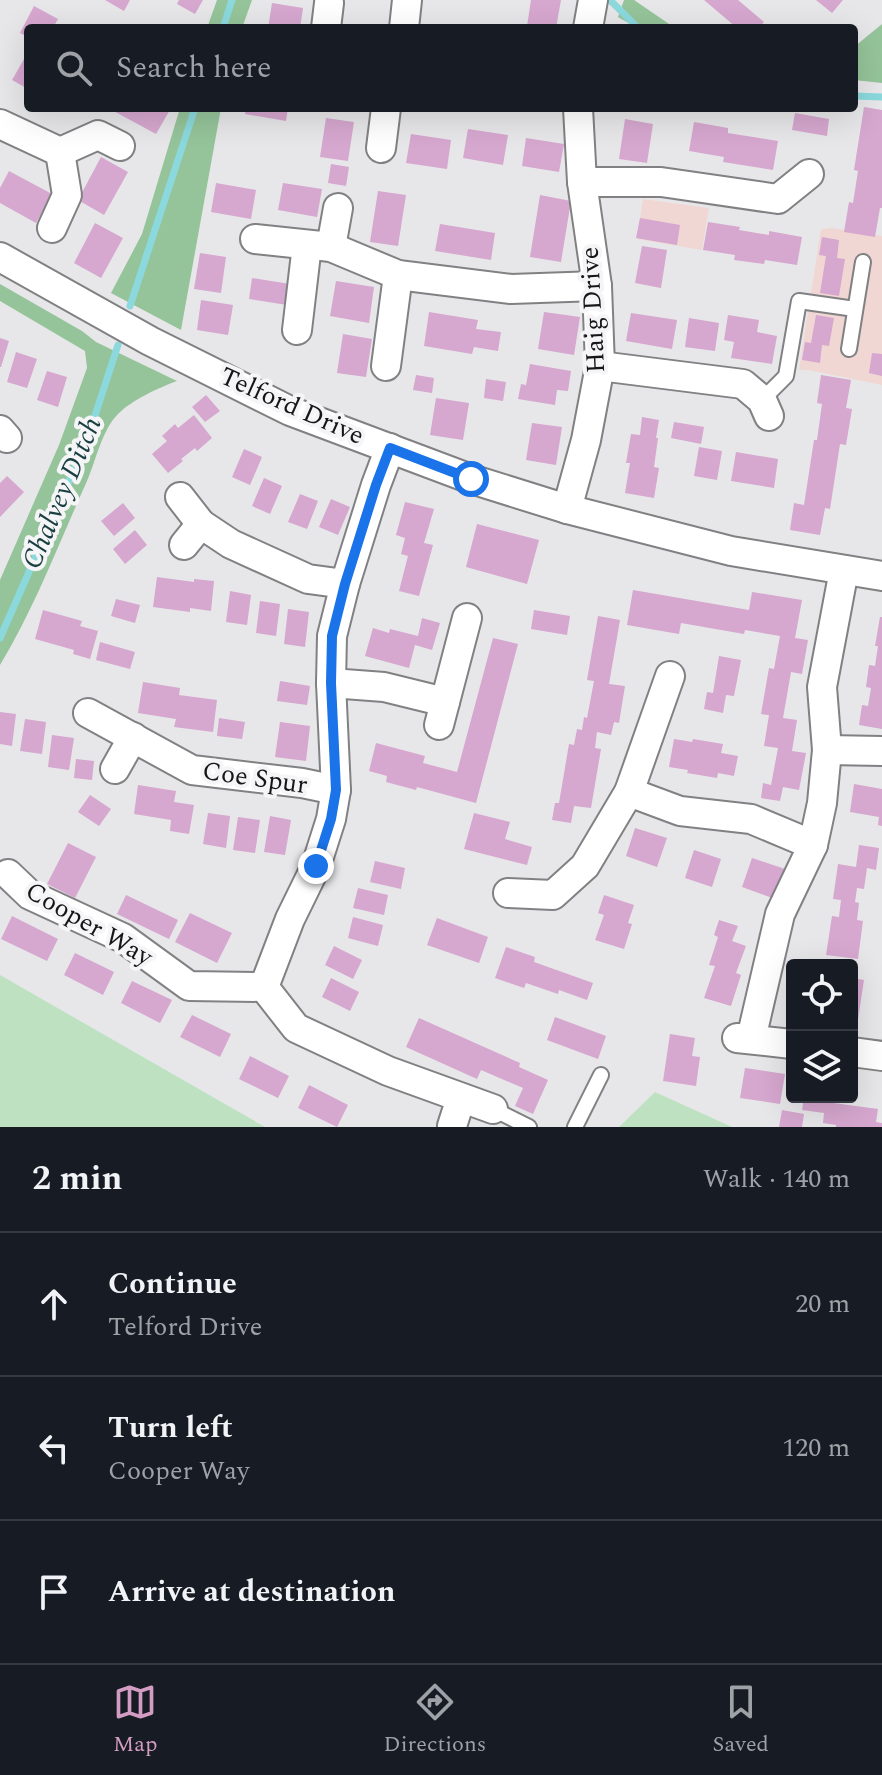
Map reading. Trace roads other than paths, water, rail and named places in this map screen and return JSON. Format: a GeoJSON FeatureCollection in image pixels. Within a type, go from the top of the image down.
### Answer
{"type":"FeatureCollection","features":[{"type":"Feature","properties":{"kind":"street"},"geometry":{"type":"LineString","coordinates":[[404,24],[407,0]]}},
{"type":"Feature","properties":{"kind":"street"},"geometry":{"type":"LineString","coordinates":[[381,148],[386,112]]}},
{"type":"Feature","properties":{"kind":"street","name":"Haig Drive"},"geometry":{"type":"LineString","coordinates":[[567,509],[586,440],[600,366],[597,286],[582,182],[578,112]]}},
{"type":"Feature","properties":{"kind":"street"},"geometry":{"type":"LineString","coordinates":[[0,124],[60,152],[98,135],[120,146]]}},
{"type":"Feature","properties":{"kind":"street"},"geometry":{"type":"LineString","coordinates":[[52,228],[67,195],[60,152]]}},
{"type":"Feature","properties":{"kind":"street"},"geometry":{"type":"LineString","coordinates":[[582,182],[661,182],[778,199],[809,174]]}},
{"type":"Feature","properties":{"kind":"street"},"geometry":{"type":"LineString","coordinates":[[297,330],[319,246],[338,208]]}},
{"type":"Feature","properties":{"kind":"street"},"geometry":{"type":"LineString","coordinates":[[255,239],[319,246],[398,275],[511,289],[597,286]]}},
{"type":"Feature","properties":{"kind":"street","name":"Telford Drive"},"geometry":{"type":"LineString","coordinates":[[0,257],[150,341],[290,411],[471,479],[567,509],[731,551],[882,576]]}},
{"type":"Feature","properties":{"kind":"street"},"geometry":{"type":"LineString","coordinates":[[386,366],[398,275]]}},
{"type":"Feature","properties":{"kind":"street"},"geometry":{"type":"LineString","coordinates":[[600,366],[743,384],[766,408]]}},
{"type":"Feature","properties":{"kind":"street"},"geometry":{"type":"LineString","coordinates":[[390,448],[345,584],[332,636],[336,790],[331,819],[316,866],[290,919],[264,987],[296,1028],[388,1071],[493,1109]]}},
{"type":"Feature","properties":{"kind":"street"},"geometry":{"type":"LineString","coordinates":[[180,497],[193,534],[231,544],[308,579],[345,584]]}},
{"type":"Feature","properties":{"kind":"street"},"geometry":{"type":"LineString","coordinates":[[786,1043],[744,1038],[780,914],[813,845],[822,803],[827,750],[822,687],[844,570]]}},
{"type":"Feature","properties":{"kind":"street"},"geometry":{"type":"LineString","coordinates":[[331,683],[384,687],[442,714],[467,618]]}},
{"type":"Feature","properties":{"kind":"street"},"geometry":{"type":"LineString","coordinates":[[508,893],[553,895],[585,866],[629,792],[670,676]]}},
{"type":"Feature","properties":{"kind":"street","name":"Coe Spur"},"geometry":{"type":"LineString","coordinates":[[88,713],[192,770],[336,790]]}},
{"type":"Feature","properties":{"kind":"street"},"geometry":{"type":"LineString","coordinates":[[115,769],[133,737]]}},
{"type":"Feature","properties":{"kind":"street"},"geometry":{"type":"LineString","coordinates":[[827,750],[882,751]]}},
{"type":"Feature","properties":{"kind":"street"},"geometry":{"type":"LineString","coordinates":[[629,792],[680,811],[751,819],[813,845]]}},
{"type":"Feature","properties":{"kind":"street","name":"Cooper Way"},"geometry":{"type":"LineString","coordinates":[[8,874],[30,895],[123,938],[189,986],[264,987]]}},
{"type":"Feature","properties":{"kind":"street"},"geometry":{"type":"LineString","coordinates":[[858,1053],[882,1056]]}},
{"type":"Feature","properties":{"kind":"street"},"geometry":{"type":"LineString","coordinates":[[452,1126],[461,1098]]}},
{"type":"Feature","properties":{"kind":"lane"},"geometry":{"type":"LineString","coordinates":[[849,349],[863,262]]}},
{"type":"Feature","properties":{"kind":"lane"},"geometry":{"type":"LineString","coordinates":[[766,408],[786,376],[799,301],[855,309]]}},
{"type":"Feature","properties":{"kind":"lane"},"geometry":{"type":"LineString","coordinates":[[575,1127],[601,1075]]}},
{"type":"Feature","properties":{"kind":"lane"},"geometry":{"type":"LineString","coordinates":[[493,1109],[529,1127]]}},
{"type":"Feature","properties":{"kind":"waterway","name":"Chalvey Ditch"},"geometry":{"type":"LineString","coordinates":[[224,24],[232,0]]}},
{"type":"Feature","properties":{"kind":"waterway"},"geometry":{"type":"LineString","coordinates":[[610,0],[634,24]]}},
{"type":"Feature","properties":{"kind":"waterway"},"geometry":{"type":"LineString","coordinates":[[858,96],[882,97]]}},
{"type":"Feature","properties":{"kind":"waterway","name":"Chalvey Ditch"},"geometry":{"type":"LineString","coordinates":[[130,306],[194,112]]}},
{"type":"Feature","properties":{"kind":"waterway","name":"Chalvey Ditch"},"geometry":{"type":"LineString","coordinates":[[0,638],[87,440],[118,345]]}}]}
